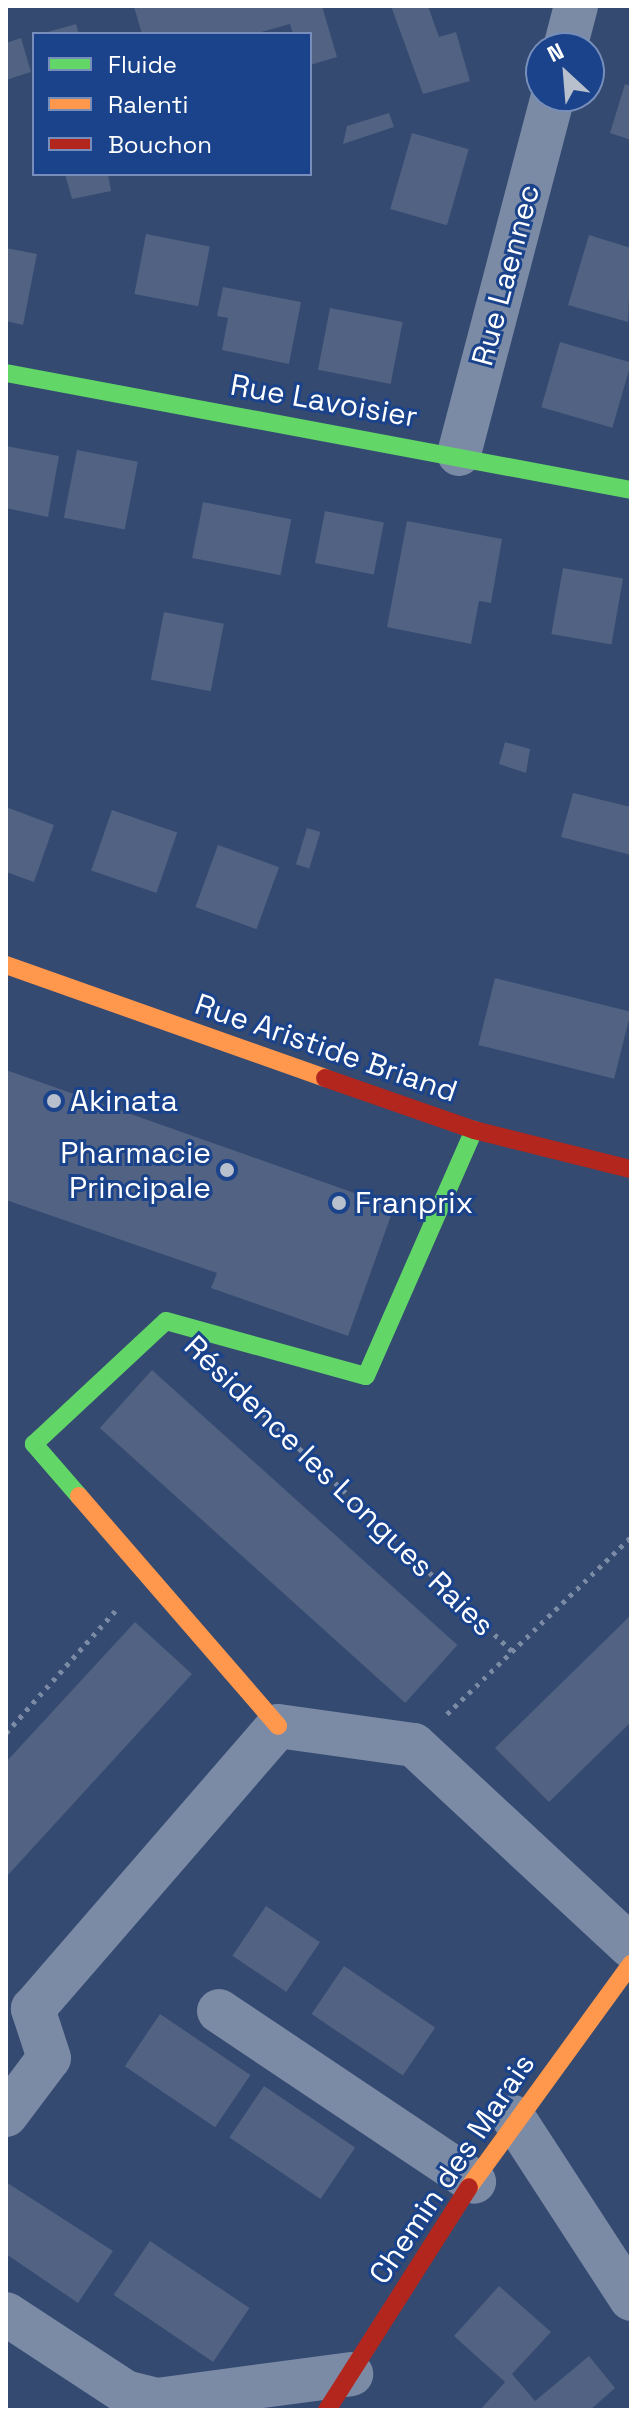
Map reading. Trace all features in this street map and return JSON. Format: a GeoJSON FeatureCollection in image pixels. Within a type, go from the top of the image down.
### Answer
{"type":"FeatureCollection","features":[{"type":"Feature","properties":{"kind":"street"},"geometry":{"type":"LineString","coordinates":[[569,32],[576,6]]}},
{"type":"Feature","properties":{"kind":"street","name":"Rue Laennec"},"geometry":{"type":"LineString","coordinates":[[459,454],[549,112]]}},
{"type":"Feature","properties":{"kind":"street","name":"Rue Lavoisier"},"geometry":{"type":"LineString","coordinates":[[6,373],[459,454],[631,490]]}},
{"type":"Feature","properties":{"kind":"street","name":"Rue Aristide Briand"},"geometry":{"type":"LineString","coordinates":[[6,965],[474,1130],[631,1169]]}},
{"type":"Feature","properties":{"kind":"street","name":"Résidence les Longues Raies"},"geometry":{"type":"LineString","coordinates":[[278,1726],[34,1444],[166,1321],[366,1376],[474,1130]]}},
{"type":"Feature","properties":{"kind":"street"},"geometry":{"type":"LineString","coordinates":[[6,2115],[49,2058],[33,2009],[278,1726],[414,1745],[631,1947]]}},
{"type":"Feature","properties":{"kind":"street","name":"Chemin des Marais"},"geometry":{"type":"LineString","coordinates":[[327,2410],[513,2117],[631,1964]]}},
{"type":"Feature","properties":{"kind":"street"},"geometry":{"type":"LineString","coordinates":[[219,2011],[474,2182]]}},
{"type":"Feature","properties":{"kind":"street"},"geometry":{"type":"LineString","coordinates":[[513,2117],[631,2299]]}},
{"type":"Feature","properties":{"kind":"street"},"geometry":{"type":"LineString","coordinates":[[6,2314],[125,2392],[157,2400],[351,2374]]}},
{"type":"Feature","properties":{"kind":"path","name":"Résidence les Longues Raies"},"geometry":{"type":"LineString","coordinates":[[235,1387],[512,1651]]}},
{"type":"Feature","properties":{"kind":"path","name":"Résidence les Longues Raies"},"geometry":{"type":"LineString","coordinates":[[414,1745],[631,1537]]}},
{"type":"Feature","properties":{"kind":"path"},"geometry":{"type":"LineString","coordinates":[[6,1733],[147,1575]]}},
{"type":"Feature","properties":{"kind":"building"},"geometry":{"type":"Polygon","coordinates":[[[322,6],[337,57],[312,64],[312,32],[292,32],[290,24],[261,32],[141,32],[134,7],[322,6]]]}},
{"type":"Feature","properties":{"kind":"building"},"geometry":{"type":"Polygon","coordinates":[[[391,6],[428,6],[439,37],[456,32],[470,81],[423,94],[391,6]]]}},
{"type":"Feature","properties":{"kind":"building"},"geometry":{"type":"Polygon","coordinates":[[[76,24],[78,32],[48,32],[76,24]]]}},
{"type":"Feature","properties":{"kind":"building"},"geometry":{"type":"Polygon","coordinates":[[[21,38],[31,72],[6,80],[6,43],[21,38]]]}},
{"type":"Feature","properties":{"kind":"building"},"geometry":{"type":"Polygon","coordinates":[[[625,84],[631,86],[631,140],[610,133],[625,84]]]}},
{"type":"Feature","properties":{"kind":"building"},"geometry":{"type":"Polygon","coordinates":[[[389,113],[394,127],[343,144],[347,126],[389,113]]]}},
{"type":"Feature","properties":{"kind":"building"},"geometry":{"type":"Polygon","coordinates":[[[412,133],[469,149],[447,225],[390,209],[412,133]]]}},
{"type":"Feature","properties":{"kind":"building"},"geometry":{"type":"Polygon","coordinates":[[[66,176],[108,176],[111,191],[72,199],[66,176]]]}},
{"type":"Feature","properties":{"kind":"building"},"geometry":{"type":"Polygon","coordinates":[[[146,234],[210,246],[198,306],[134,294],[146,234]]]}},
{"type":"Feature","properties":{"kind":"building"},"geometry":{"type":"Polygon","coordinates":[[[589,235],[631,248],[628,322],[568,305],[589,235]]]}},
{"type":"Feature","properties":{"kind":"building"},"geometry":{"type":"Polygon","coordinates":[[[6,248],[37,254],[23,325],[6,321],[6,248]]]}},
{"type":"Feature","properties":{"kind":"building"},"geometry":{"type":"Polygon","coordinates":[[[223,287],[301,302],[289,364],[222,350],[228,318],[217,316],[223,287]]]}},
{"type":"Feature","properties":{"kind":"building"},"geometry":{"type":"Polygon","coordinates":[[[330,308],[403,322],[391,384],[318,370],[330,308]]]}},
{"type":"Feature","properties":{"kind":"building"},"geometry":{"type":"Polygon","coordinates":[[[560,342],[631,362],[612,428],[541,407],[560,342]]]}},
{"type":"Feature","properties":{"kind":"building"},"geometry":{"type":"Polygon","coordinates":[[[6,446],[59,456],[48,517],[6,508],[6,446]]]}},
{"type":"Feature","properties":{"kind":"building"},"geometry":{"type":"Polygon","coordinates":[[[77,450],[138,462],[125,530],[64,518],[77,450]]]}},
{"type":"Feature","properties":{"kind":"building"},"geometry":{"type":"Polygon","coordinates":[[[203,502],[291,519],[280,575],[192,558],[203,502]]]}},
{"type":"Feature","properties":{"kind":"building"},"geometry":{"type":"Polygon","coordinates":[[[325,511],[384,522],[374,574],[315,563],[325,511]]]}},
{"type":"Feature","properties":{"kind":"building"},"geometry":{"type":"Polygon","coordinates":[[[407,521],[502,539],[491,603],[479,601],[471,644],[387,627],[407,521]]]}},
{"type":"Feature","properties":{"kind":"building"},"geometry":{"type":"Polygon","coordinates":[[[563,568],[623,579],[611,645],[551,634],[563,568]]]}},
{"type":"Feature","properties":{"kind":"building"},"geometry":{"type":"Polygon","coordinates":[[[164,612],[224,624],[211,691],[151,680],[164,612]]]}},
{"type":"Feature","properties":{"kind":"building"},"geometry":{"type":"Polygon","coordinates":[[[505,742],[530,749],[526,773],[499,764],[505,742]]]}},
{"type":"Feature","properties":{"kind":"building"},"geometry":{"type":"Polygon","coordinates":[[[573,793],[631,807],[631,855],[561,837],[573,793]]]}},
{"type":"Feature","properties":{"kind":"building"},"geometry":{"type":"Polygon","coordinates":[[[6,807],[54,825],[34,882],[6,872],[6,807]]]}},
{"type":"Feature","properties":{"kind":"building"},"geometry":{"type":"Polygon","coordinates":[[[112,810],[177,832],[156,893],[91,871],[112,810]]]}},
{"type":"Feature","properties":{"kind":"building"},"geometry":{"type":"Polygon","coordinates":[[[307,828],[320,832],[309,868],[296,864],[307,828]]]}},
{"type":"Feature","properties":{"kind":"building"},"geometry":{"type":"Polygon","coordinates":[[[218,845],[279,867],[257,929],[195,907],[218,845]]]}},
{"type":"Feature","properties":{"kind":"building"},"geometry":{"type":"Polygon","coordinates":[[[495,978],[631,1012],[614,1079],[478,1045],[495,978]]]}},
{"type":"Feature","properties":{"kind":"building"},"geometry":{"type":"Polygon","coordinates":[[[6,1070],[394,1207],[348,1336],[211,1288],[217,1273],[6,1200],[6,1070]]]}},
{"type":"Feature","properties":{"kind":"building"},"geometry":{"type":"Polygon","coordinates":[[[152,1370],[457,1645],[405,1703],[100,1428],[152,1370]]]}},
{"type":"Feature","properties":{"kind":"building"},"geometry":{"type":"Polygon","coordinates":[[[631,1615],[631,1722],[549,1802],[495,1748],[631,1615]]]}},
{"type":"Feature","properties":{"kind":"building"},"geometry":{"type":"Polygon","coordinates":[[[135,1622],[192,1674],[8,1875],[6,1762],[135,1622]]]}},
{"type":"Feature","properties":{"kind":"building"},"geometry":{"type":"Polygon","coordinates":[[[266,1906],[320,1942],[286,1992],[232,1956],[266,1906]]]}},
{"type":"Feature","properties":{"kind":"building"},"geometry":{"type":"Polygon","coordinates":[[[344,1966],[435,2028],[403,2076],[312,2014],[344,1966]]]}},
{"type":"Feature","properties":{"kind":"building"},"geometry":{"type":"Polygon","coordinates":[[[160,2014],[250,2075],[215,2127],[125,2066],[160,2014]]]}},
{"type":"Feature","properties":{"kind":"building"},"geometry":{"type":"Polygon","coordinates":[[[264,2086],[355,2148],[321,2199],[229,2137],[264,2086]]]}},
{"type":"Feature","properties":{"kind":"building"},"geometry":{"type":"Polygon","coordinates":[[[6,2182],[113,2251],[78,2303],[6,2254],[6,2182]]]}},
{"type":"Feature","properties":{"kind":"building"},"geometry":{"type":"Polygon","coordinates":[[[150,2241],[249,2308],[213,2362],[114,2295],[150,2241]]]}},
{"type":"Feature","properties":{"kind":"building"},"geometry":{"type":"Polygon","coordinates":[[[499,2286],[551,2332],[512,2374],[535,2401],[589,2356],[615,2388],[590,2410],[480,2410],[505,2382],[454,2336],[499,2286]]]}},
{"type":"Feature","properties":{"kind":"traffic: fast"},"geometry":{"type":"LineString","coordinates":[[6,373],[631,490]]}},
{"type":"Feature","properties":{"kind":"traffic: fast"},"geometry":{"type":"LineString","coordinates":[[79,1496],[34,1444],[166,1321],[366,1376],[474,1130]]}},
{"type":"Feature","properties":{"kind":"traffic: slow"},"geometry":{"type":"LineString","coordinates":[[6,965],[325,1078]]}},
{"type":"Feature","properties":{"kind":"traffic: slow"},"geometry":{"type":"LineString","coordinates":[[79,1496],[278,1726]]}},
{"type":"Feature","properties":{"kind":"traffic: slow"},"geometry":{"type":"LineString","coordinates":[[469,2187],[631,1964]]}},
{"type":"Feature","properties":{"kind":"traffic: jam"},"geometry":{"type":"LineString","coordinates":[[325,1078],[474,1130],[631,1169]]}},
{"type":"Feature","properties":{"kind":"traffic: jam"},"geometry":{"type":"LineString","coordinates":[[327,2410],[469,2187]]}},
{"type":"Feature","properties":{"kind":"place","name":"Akinata"},"geometry":{"type":"Point","coordinates":[54,1101]}},
{"type":"Feature","properties":{"kind":"place","name":"Pharmacie Principale"},"geometry":{"type":"Point","coordinates":[227,1170]}},
{"type":"Feature","properties":{"kind":"place","name":"Franprix"},"geometry":{"type":"Point","coordinates":[339,1203]}}]}
